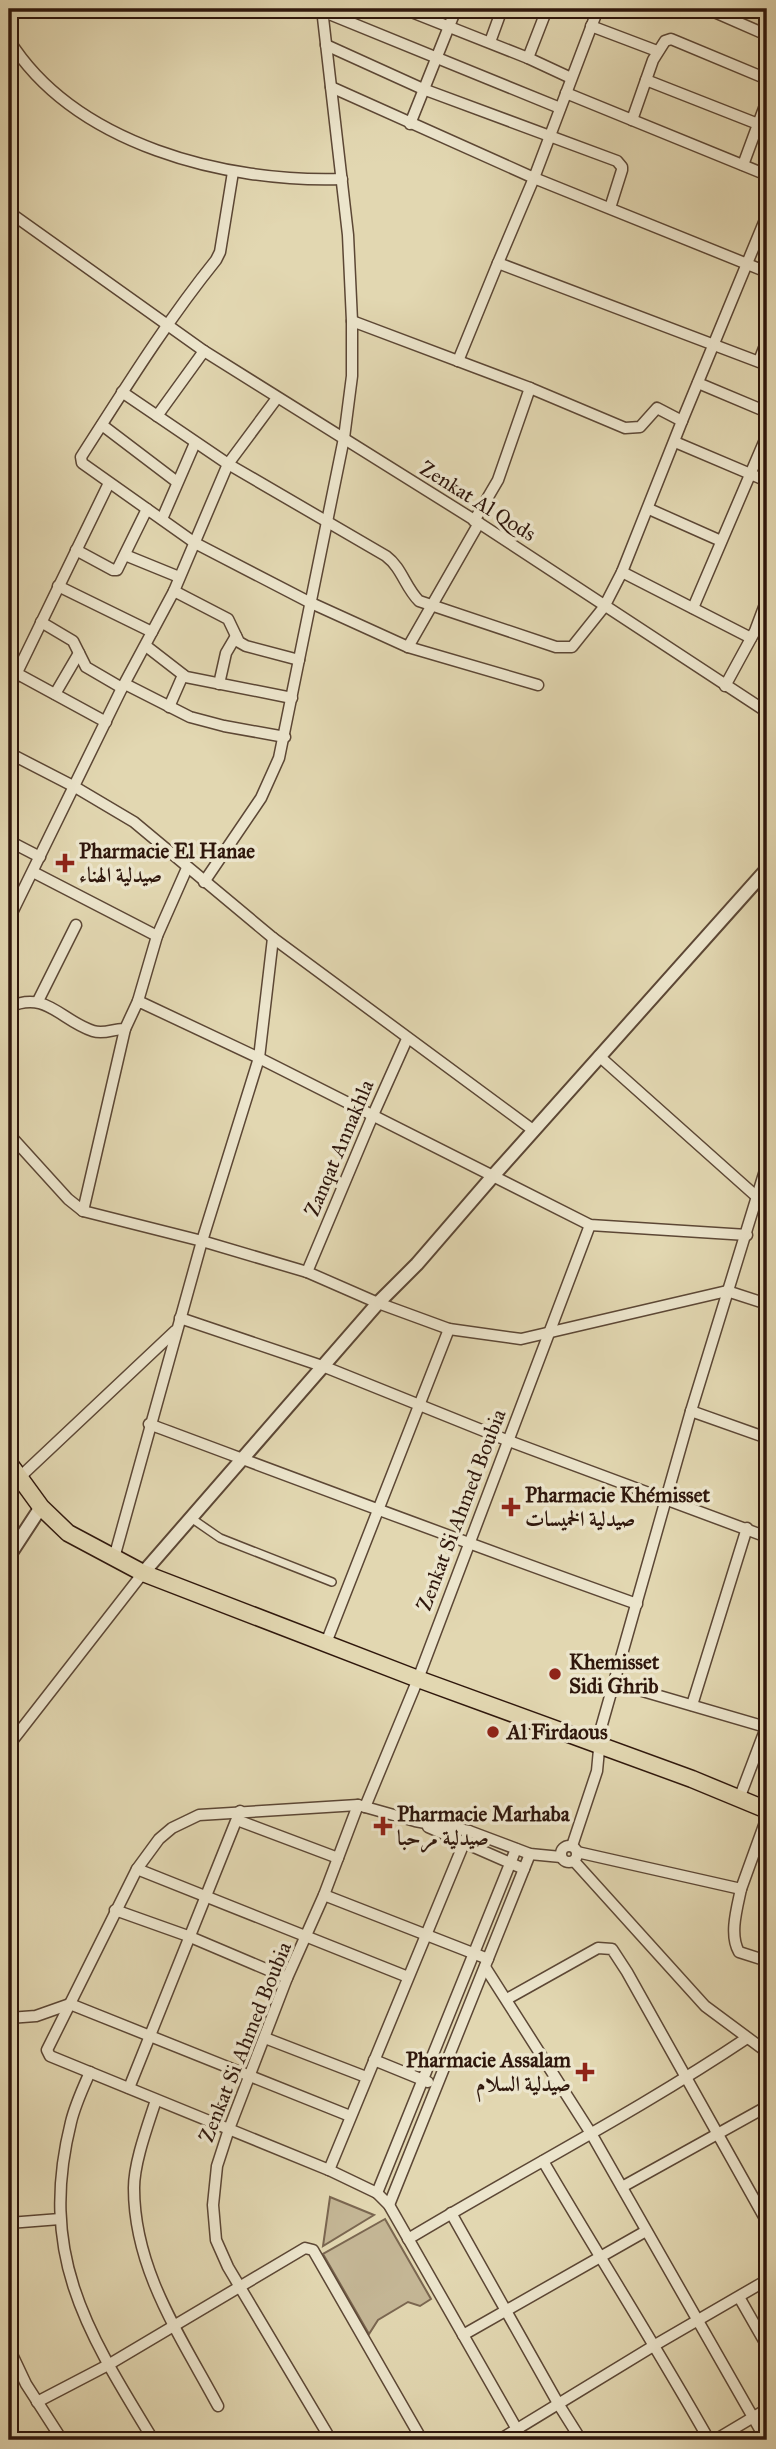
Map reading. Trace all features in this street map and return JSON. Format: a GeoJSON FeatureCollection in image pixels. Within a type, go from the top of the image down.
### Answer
{"type":"FeatureCollection","features":[{"type":"Feature","properties":{"kind":"main road"},"geometry":{"type":"LineString","coordinates":[[9,1463],[41,1507],[58,1524],[77,1539],[143,1573],[767,1810]]}},
{"type":"Feature","properties":{"kind":"street"},"geometry":{"type":"LineString","coordinates":[[410,124],[456,9]]}},
{"type":"Feature","properties":{"kind":"street"},"geometry":{"type":"LineString","coordinates":[[490,43],[502,9]]}},
{"type":"Feature","properties":{"kind":"street"},"geometry":{"type":"LineString","coordinates":[[528,58],[547,9]]}},
{"type":"Feature","properties":{"kind":"street"},"geometry":{"type":"LineString","coordinates":[[458,361],[534,178],[598,9]]}},
{"type":"Feature","properties":{"kind":"street"},"geometry":{"type":"LineString","coordinates":[[204,882],[268,785],[279,758],[344,439],[352,376],[348,235],[322,10],[560,108]]}},
{"type":"Feature","properties":{"kind":"street"},"geometry":{"type":"LineString","coordinates":[[409,10],[571,78]]}},
{"type":"Feature","properties":{"kind":"street"},"geometry":{"type":"LineString","coordinates":[[712,11],[767,35]]}},
{"type":"Feature","properties":{"kind":"street"},"geometry":{"type":"LineString","coordinates":[[592,26],[657,51]]}},
{"type":"Feature","properties":{"kind":"street"},"geometry":{"type":"LineString","coordinates":[[9,40],[49,87],[89,117],[159,150],[233,172],[287,179],[342,179]]}},
{"type":"Feature","properties":{"kind":"street"},"geometry":{"type":"LineString","coordinates":[[632,120],[657,51],[662,43],[671,40],[767,79]]}},
{"type":"Feature","properties":{"kind":"street"},"geometry":{"type":"LineString","coordinates":[[326,45],[423,89],[620,163],[622,170],[610,208]]}},
{"type":"Feature","properties":{"kind":"street"},"geometry":{"type":"LineString","coordinates":[[646,80],[758,124]]}},
{"type":"Feature","properties":{"kind":"street"},"geometry":{"type":"LineString","coordinates":[[331,87],[534,178],[767,272]]}},
{"type":"Feature","properties":{"kind":"street"},"geometry":{"type":"LineString","coordinates":[[566,93],[767,175]]}},
{"type":"Feature","properties":{"kind":"street"},"geometry":{"type":"LineString","coordinates":[[743,165],[767,100]]}},
{"type":"Feature","properties":{"kind":"street"},"geometry":{"type":"LineString","coordinates":[[233,172],[220,252],[121,392],[80,458],[82,463],[194,542],[309,602],[408,648],[538,685]]}},
{"type":"Feature","properties":{"kind":"street","name":"Zenkat Al Qods"},"geometry":{"type":"LineString","coordinates":[[9,212],[204,351],[565,579],[767,712]]}},
{"type":"Feature","properties":{"kind":"street"},"geometry":{"type":"LineString","coordinates":[[121,392],[228,464],[394,562],[401,570],[410,592],[419,601],[563,648],[572,647],[604,607],[622,572],[767,215]]}},
{"type":"Feature","properties":{"kind":"street"},"geometry":{"type":"LineString","coordinates":[[498,263],[763,363],[767,340]]}},
{"type":"Feature","properties":{"kind":"street"},"geometry":{"type":"LineString","coordinates":[[352,321],[530,388],[625,428],[640,427],[657,408],[682,421]]}},
{"type":"Feature","properties":{"kind":"street"},"geometry":{"type":"LineString","coordinates":[[157,416],[204,351]]}},
{"type":"Feature","properties":{"kind":"street"},"geometry":{"type":"LineString","coordinates":[[698,383],[767,412]]}},
{"type":"Feature","properties":{"kind":"street"},"geometry":{"type":"LineString","coordinates":[[408,648],[499,480],[530,388]]}},
{"type":"Feature","properties":{"kind":"street"},"geometry":{"type":"LineString","coordinates":[[9,919],[123,686],[174,591],[228,464],[277,398]]}},
{"type":"Feature","properties":{"kind":"street"},"geometry":{"type":"LineString","coordinates":[[102,425],[177,482]]}},
{"type":"Feature","properties":{"kind":"street"},"geometry":{"type":"LineString","coordinates":[[693,608],[767,435]]}},
{"type":"Feature","properties":{"kind":"street"},"geometry":{"type":"LineString","coordinates":[[675,442],[767,481]]}},
{"type":"Feature","properties":{"kind":"street"},"geometry":{"type":"LineString","coordinates":[[162,519],[195,443]]}},
{"type":"Feature","properties":{"kind":"street"},"geometry":{"type":"LineString","coordinates":[[106,722],[55,694],[11,680],[109,483]]}},
{"type":"Feature","properties":{"kind":"street"},"geometry":{"type":"LineString","coordinates":[[76,550],[115,571],[147,509]]}},
{"type":"Feature","properties":{"kind":"street"},"geometry":{"type":"LineString","coordinates":[[649,509],[721,541]]}},
{"type":"Feature","properties":{"kind":"street"},"geometry":{"type":"LineString","coordinates":[[125,555],[180,577]]}},
{"type":"Feature","properties":{"kind":"street"},"geometry":{"type":"LineString","coordinates":[[622,572],[693,608],[753,634],[767,637]]}},
{"type":"Feature","properties":{"kind":"street"},"geometry":{"type":"LineString","coordinates":[[58,586],[152,632]]}},
{"type":"Feature","properties":{"kind":"street"},"geometry":{"type":"LineString","coordinates":[[174,591],[228,618],[239,642],[246,646],[299,660]]}},
{"type":"Feature","properties":{"kind":"street"},"geometry":{"type":"LineString","coordinates":[[725,685],[753,634],[767,599]]}},
{"type":"Feature","properties":{"kind":"street"},"geometry":{"type":"LineString","coordinates":[[41,622],[73,641],[86,667],[123,686],[190,717],[285,737]]}},
{"type":"Feature","properties":{"kind":"street"},"geometry":{"type":"LineString","coordinates":[[219,684],[226,653],[236,636]]}},
{"type":"Feature","properties":{"kind":"street"},"geometry":{"type":"LineString","coordinates":[[146,646],[183,675],[292,698]]}},
{"type":"Feature","properties":{"kind":"street"},"geometry":{"type":"LineString","coordinates":[[55,694],[79,653]]}},
{"type":"Feature","properties":{"kind":"street"},"geometry":{"type":"LineString","coordinates":[[169,707],[183,675]]}},
{"type":"Feature","properties":{"kind":"street"},"geometry":{"type":"LineString","coordinates":[[9,753],[75,787],[134,822],[273,938],[533,1130]]}},
{"type":"Feature","properties":{"kind":"street"},"geometry":{"type":"LineString","coordinates":[[9,841],[40,858]]}},
{"type":"Feature","properties":{"kind":"street"},"geometry":{"type":"LineString","coordinates":[[83,1211],[125,1029],[138,1001],[157,936],[187,868]]}},
{"type":"Feature","properties":{"kind":"street"},"geometry":{"type":"LineString","coordinates":[[9,1745],[190,1517],[767,869]]}},
{"type":"Feature","properties":{"kind":"street"},"geometry":{"type":"LineString","coordinates":[[33,872],[157,936]]}},
{"type":"Feature","properties":{"kind":"street"},"geometry":{"type":"LineString","coordinates":[[38,1002],[76,925]]}},
{"type":"Feature","properties":{"kind":"street"},"geometry":{"type":"LineString","coordinates":[[114,1558],[149,1424],[202,1241],[259,1059],[273,938]]}},
{"type":"Feature","properties":{"kind":"street"},"geometry":{"type":"LineString","coordinates":[[138,1001],[373,1115],[590,1225],[747,1235]]}},
{"type":"Feature","properties":{"kind":"street"},"geometry":{"type":"LineString","coordinates":[[9,1007],[19,1003],[38,1002],[93,1031],[105,1033],[125,1029]]}},
{"type":"Feature","properties":{"kind":"street","name":"Zanqat Annakhla"},"geometry":{"type":"LineString","coordinates":[[307,1272],[407,1039]]}},
{"type":"Feature","properties":{"kind":"street"},"geometry":{"type":"LineString","coordinates":[[599,1056],[757,1197]]}},
{"type":"Feature","properties":{"kind":"street"},"geometry":{"type":"LineString","coordinates":[[9,1134],[68,1199],[83,1211],[202,1241],[307,1272],[378,1303],[449,1329],[521,1339],[727,1292],[767,1304]]}},
{"type":"Feature","properties":{"kind":"street"},"geometry":{"type":"LineString","coordinates":[[574,1853],[597,1771],[598,1744],[615,1682],[691,1411],[767,1164]]}},
{"type":"Feature","properties":{"kind":"street","name":"Zenkat Si Ahmed Boubia"},"geometry":{"type":"LineString","coordinates":[[331,2440],[228,2267],[216,2240],[213,2205],[217,2166],[287,1978],[307,1938],[338,1858],[418,1679],[590,1225]]}},
{"type":"Feature","properties":{"kind":"street"},"geometry":{"type":"LineString","coordinates":[[180,1318],[325,1367],[509,1441],[767,1534]]}},
{"type":"Feature","properties":{"kind":"street"},"geometry":{"type":"LineString","coordinates":[[326,1643],[449,1329]]}},
{"type":"Feature","properties":{"kind":"street"},"geometry":{"type":"LineString","coordinates":[[20,1477],[176,1331]]}},
{"type":"Feature","properties":{"kind":"street"},"geometry":{"type":"LineString","coordinates":[[691,1411],[767,1438]]}},
{"type":"Feature","properties":{"kind":"street"},"geometry":{"type":"LineString","coordinates":[[149,1424],[468,1544],[637,1604]]}},
{"type":"Feature","properties":{"kind":"street"},"geometry":{"type":"LineString","coordinates":[[9,1556],[41,1507]]}},
{"type":"Feature","properties":{"kind":"street"},"geometry":{"type":"LineString","coordinates":[[190,1517],[220,1538],[332,1582]]}},
{"type":"Feature","properties":{"kind":"street"},"geometry":{"type":"LineString","coordinates":[[692,1705],[747,1528]]}},
{"type":"Feature","properties":{"kind":"street"},"geometry":{"type":"LineString","coordinates":[[615,1682],[767,1726],[740,1799]]}},
{"type":"Feature","properties":{"kind":"street"},"geometry":{"type":"LineString","coordinates":[[523,2440],[389,2205],[377,2193],[329,2170],[48,2054],[47,2050],[137,1869],[159,1839],[183,1821],[199,1815],[239,1816],[362,1806],[415,1821],[469,1831],[530,1854],[561,1857],[562,1849],[741,1889]]}},
{"type":"Feature","properties":{"kind":"street"},"geometry":{"type":"LineString","coordinates":[[239,1816],[338,1858]]}},
{"type":"Feature","properties":{"kind":"street"},"geometry":{"type":"LineString","coordinates":[[129,2088],[188,1936],[239,1816]]}},
{"type":"Feature","properties":{"kind":"street"},"geometry":{"type":"LineString","coordinates":[[767,1817],[741,1889],[736,1913],[736,1947],[739,1952],[767,1961]]}},
{"type":"Feature","properties":{"kind":"street"},"geometry":{"type":"LineString","coordinates":[[415,1821],[524,1869]]}},
{"type":"Feature","properties":{"kind":"street"},"geometry":{"type":"LineString","coordinates":[[329,2170],[469,1831]]}},
{"type":"Feature","properties":{"kind":"street"},"geometry":{"type":"LineString","coordinates":[[377,2193],[516,1849]]}},
{"type":"Feature","properties":{"kind":"street"},"geometry":{"type":"LineString","coordinates":[[574,1853],[691,1992],[719,2018],[767,2052]]}},
{"type":"Feature","properties":{"kind":"street"},"geometry":{"type":"LineString","coordinates":[[389,2205],[530,1854]]}},
{"type":"Feature","properties":{"kind":"street"},"geometry":{"type":"LineString","coordinates":[[137,1869],[408,1977]]}},
{"type":"Feature","properties":{"kind":"street"},"geometry":{"type":"LineString","coordinates":[[324,1895],[474,1953],[486,1963],[592,2135],[766,2440]]}},
{"type":"Feature","properties":{"kind":"street"},"geometry":{"type":"LineString","coordinates":[[115,1910],[188,1936],[287,1978]]}},
{"type":"Feature","properties":{"kind":"street"},"geometry":{"type":"LineString","coordinates":[[507,1999],[598,1948],[607,1947],[615,1952],[767,2222]]}},
{"type":"Feature","properties":{"kind":"street"},"geometry":{"type":"LineString","coordinates":[[9,2018],[36,2016],[70,2004],[351,2116]]}},
{"type":"Feature","properties":{"kind":"street"},"geometry":{"type":"LineString","coordinates":[[265,2038],[366,2077]]}},
{"type":"Feature","properties":{"kind":"street"},"geometry":{"type":"LineString","coordinates":[[408,2239],[592,2135],[747,2038]]}},
{"type":"Feature","properties":{"kind":"street"},"geometry":{"type":"LineString","coordinates":[[374,2060],[437,2086]]}},
{"type":"Feature","properties":{"kind":"street"},"geometry":{"type":"LineString","coordinates":[[90,2072],[69,2132],[61,2169],[60,2219],[70,2279],[79,2307],[108,2365],[152,2438]]}},
{"type":"Feature","properties":{"kind":"street"},"geometry":{"type":"LineString","coordinates":[[156,2100],[145,2133],[134,2187],[142,2251],[157,2295],[218,2406]]}},
{"type":"Feature","properties":{"kind":"street"},"geometry":{"type":"LineString","coordinates":[[622,2188],[766,2107]]}},
{"type":"Feature","properties":{"kind":"street"},"geometry":{"type":"LineString","coordinates":[[543,2161],[655,2345],[709,2440]]}},
{"type":"Feature","properties":{"kind":"street"},"geometry":{"type":"LineString","coordinates":[[451,2213],[581,2440]]}},
{"type":"Feature","properties":{"kind":"street"},"geometry":{"type":"LineString","coordinates":[[9,2223],[60,2219]]}},
{"type":"Feature","properties":{"kind":"street"},"geometry":{"type":"LineString","coordinates":[[463,2335],[646,2231]]}},
{"type":"Feature","properties":{"kind":"street"},"geometry":{"type":"LineString","coordinates":[[37,2402],[108,2365],[305,2248],[313,2250],[422,2440]]}},
{"type":"Feature","properties":{"kind":"street"},"geometry":{"type":"LineString","coordinates":[[499,2440],[767,2280]]}},
{"type":"Feature","properties":{"kind":"street"},"geometry":{"type":"LineString","coordinates":[[739,2297],[767,2346]]}},
{"type":"Feature","properties":{"kind":"street"},"geometry":{"type":"LineString","coordinates":[[9,2348],[37,2402],[62,2440]]}},
{"type":"Feature","properties":{"kind":"street"},"geometry":{"type":"LineString","coordinates":[[715,2440],[767,2409]]}},
{"type":"Feature","properties":{"kind":"shaded area"},"geometry":{"type":"Polygon","coordinates":[[[330,2197],[374,2215],[323,2246],[330,2197]]]}},
{"type":"Feature","properties":{"kind":"shaded area"},"geometry":{"type":"Polygon","coordinates":[[[385,2219],[431,2299],[420,2306],[408,2302],[378,2320],[369,2334],[323,2254],[385,2219]]]}},
{"type":"Feature","properties":{"kind":"place","name":"Pharmacie El Hanae صيدلية الهناء"},"geometry":{"type":"Point","coordinates":[65,863]}},
{"type":"Feature","properties":{"kind":"place","name":"Pharmacie Khémisset صيدلية الخميسات"},"geometry":{"type":"Point","coordinates":[511,1507]}},
{"type":"Feature","properties":{"kind":"place","name":"Khemisset Sidi Ghrib"},"geometry":{"type":"Point","coordinates":[555,1674]}},
{"type":"Feature","properties":{"kind":"place","name":"Al Firdaous"},"geometry":{"type":"Point","coordinates":[493,1732]}},
{"type":"Feature","properties":{"kind":"place","name":"Pharmacie Marhaba صيدلية مرحبا"},"geometry":{"type":"Point","coordinates":[383,1826]}},
{"type":"Feature","properties":{"kind":"place","name":"Pharmacie Assalam صيدلية السلام"},"geometry":{"type":"Point","coordinates":[585,2072]}}]}
